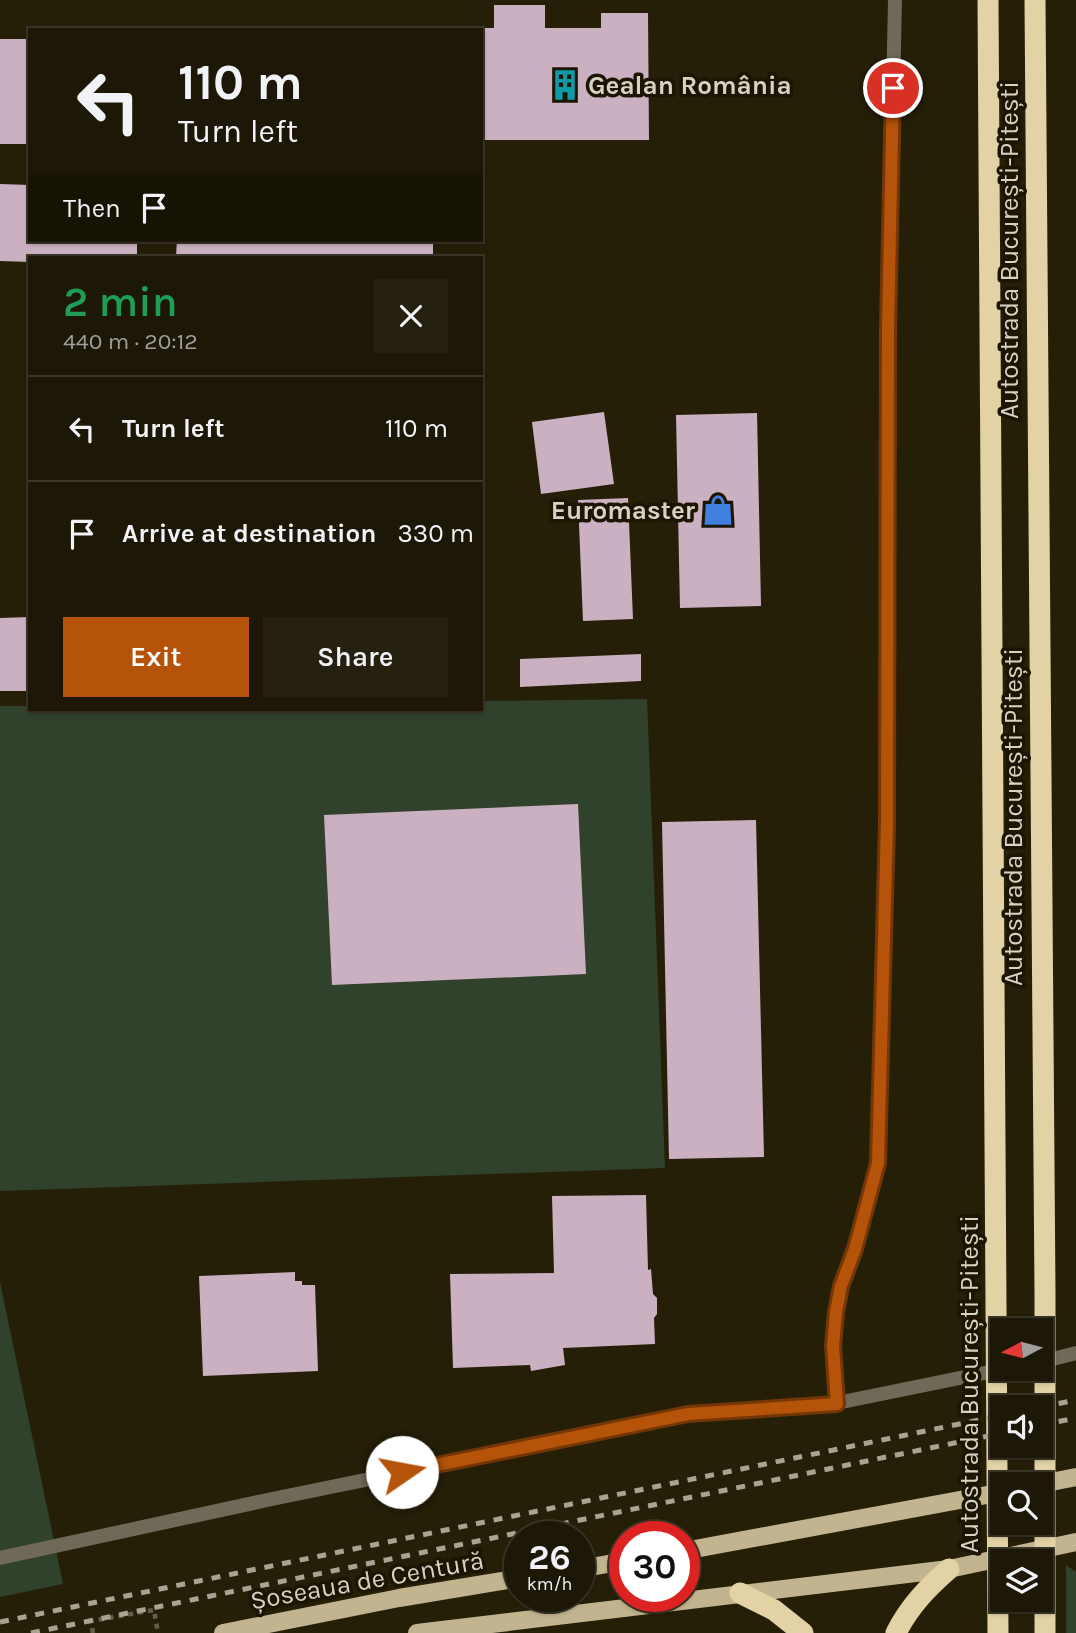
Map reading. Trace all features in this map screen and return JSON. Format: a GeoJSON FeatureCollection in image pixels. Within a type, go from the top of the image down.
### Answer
{"type":"FeatureCollection","features":[{"type":"Feature","properties":{"kind":"highway","name":"Autostrada București-Pitești"},"geometry":{"type":"LineString","coordinates":[[988,0],[998,1633]]}},
{"type":"Feature","properties":{"kind":"highway","name":"Autostrada București-Pitești"},"geometry":{"type":"LineString","coordinates":[[1035,0],[1045,1622]]}},
{"type":"Feature","properties":{"kind":"highway"},"geometry":{"type":"LineString","coordinates":[[896,1633],[905,1615],[925,1590],[948,1569]]}},
{"type":"Feature","properties":{"kind":"highway"},"geometry":{"type":"LineString","coordinates":[[740,1593],[774,1610],[803,1633]]}},
{"type":"Feature","properties":{"kind":"main road"},"geometry":{"type":"LineString","coordinates":[[1053,1482],[1076,1477]]}},
{"type":"Feature","properties":{"kind":"main road"},"geometry":{"type":"LineString","coordinates":[[700,1548],[990,1494]]}},
{"type":"Feature","properties":{"kind":"main road"},"geometry":{"type":"LineString","coordinates":[[417,1633],[948,1569],[1076,1542]]}},
{"type":"Feature","properties":{"kind":"main road","name":"Șoseaua de Centură"},"geometry":{"type":"LineString","coordinates":[[223,1633],[398,1598],[504,1581]]}},
{"type":"Feature","properties":{"kind":"street"},"geometry":{"type":"LineString","coordinates":[[837,1404],[833,1346],[836,1312],[841,1286],[858,1237],[878,1163],[887,824],[888,328],[895,0]]}},
{"type":"Feature","properties":{"kind":"street"},"geometry":{"type":"LineString","coordinates":[[1054,1359],[1076,1353]]}},
{"type":"Feature","properties":{"kind":"street"},"geometry":{"type":"LineString","coordinates":[[0,1558],[688,1414],[837,1404],[990,1372]]}},
{"type":"Feature","properties":{"kind":"path"},"geometry":{"type":"LineString","coordinates":[[93,1633],[91,1621],[154,1610],[158,1633]]}},
{"type":"Feature","properties":{"kind":"green space"},"geometry":{"type":"Polygon","coordinates":[[[647,699],[665,1168],[0,1191],[0,706],[28,706],[28,711],[483,711],[483,701],[647,699]]]}},
{"type":"Feature","properties":{"kind":"green space"},"geometry":{"type":"Polygon","coordinates":[[[0,1282],[63,1584],[0,1597],[0,1282]]]}},
{"type":"Feature","properties":{"kind":"green space"},"geometry":{"type":"Polygon","coordinates":[[[1066,1565],[1076,1572],[1076,1633],[1066,1633],[1066,1565]]]}},
{"type":"Feature","properties":{"kind":"building","name":"Gealan România"},"geometry":{"type":"Polygon","coordinates":[[[494,5],[545,5],[545,28],[601,28],[601,13],[648,13],[649,140],[483,140],[483,28],[494,28],[494,5]]]}},
{"type":"Feature","properties":{"kind":"building"},"geometry":{"type":"Polygon","coordinates":[[[0,39],[28,39],[28,144],[0,144],[0,39]]]}},
{"type":"Feature","properties":{"kind":"building"},"geometry":{"type":"Polygon","coordinates":[[[0,184],[28,185],[28,242],[137,242],[137,256],[28,256],[28,262],[0,261],[0,184]]]}},
{"type":"Feature","properties":{"kind":"building"},"geometry":{"type":"Polygon","coordinates":[[[177,242],[433,242],[433,256],[176,256],[177,242]]]}},
{"type":"Feature","properties":{"kind":"building"},"geometry":{"type":"Polygon","coordinates":[[[604,412],[614,484],[541,494],[532,422],[604,412]]]}},
{"type":"Feature","properties":{"kind":"building","name":"Euromaster"},"geometry":{"type":"Polygon","coordinates":[[[757,413],[761,606],[680,608],[676,415],[757,413]]]}},
{"type":"Feature","properties":{"kind":"building"},"geometry":{"type":"Polygon","coordinates":[[[628,498],[633,619],[583,621],[578,500],[628,498]]]}},
{"type":"Feature","properties":{"kind":"building"},"geometry":{"type":"Polygon","coordinates":[[[28,617],[28,691],[0,691],[0,618],[28,617]]]}},
{"type":"Feature","properties":{"kind":"building"},"geometry":{"type":"Polygon","coordinates":[[[641,654],[641,681],[520,687],[520,659],[641,654]]]}},
{"type":"Feature","properties":{"kind":"building"},"geometry":{"type":"Polygon","coordinates":[[[578,804],[586,974],[332,985],[324,815],[578,804]]]}},
{"type":"Feature","properties":{"kind":"building"},"geometry":{"type":"Polygon","coordinates":[[[756,820],[764,1157],[669,1159],[662,822],[756,820]]]}},
{"type":"Feature","properties":{"kind":"building"},"geometry":{"type":"Polygon","coordinates":[[[646,1195],[648,1270],[651,1269],[653,1294],[657,1298],[657,1314],[654,1318],[655,1344],[563,1348],[565,1365],[531,1371],[530,1365],[453,1368],[450,1274],[554,1273],[552,1196],[646,1195]]]}},
{"type":"Feature","properties":{"kind":"building"},"geometry":{"type":"Polygon","coordinates":[[[295,1272],[295,1281],[302,1281],[302,1285],[315,1285],[318,1371],[203,1376],[199,1276],[295,1272]]]}},
{"type":"Feature","properties":{"kind":"railway"},"geometry":{"type":"LineString","coordinates":[[1053,1405],[1076,1400]]}},
{"type":"Feature","properties":{"kind":"railway"},"geometry":{"type":"LineString","coordinates":[[0,1622],[990,1418]]}},
{"type":"Feature","properties":{"kind":"railway"},"geometry":{"type":"LineString","coordinates":[[1053,1423],[1076,1418]]}},
{"type":"Feature","properties":{"kind":"railway"},"geometry":{"type":"LineString","coordinates":[[31,1633],[990,1436]]}},
{"type":"Feature","properties":{"kind":"place","name":"Gealan România"},"geometry":{"type":"Point","coordinates":[565,85]}},
{"type":"Feature","properties":{"kind":"place","name":"Euromaster"},"geometry":{"type":"Point","coordinates":[718,510]}},
{"type":"Feature","properties":{"kind":"route"},"geometry":{"type":"LineString","coordinates":[[402,1472],[688,1414],[837,1404],[833,1346],[836,1312],[841,1286],[855,1249],[878,1163],[887,824],[888,328],[893,88]]}}]}
